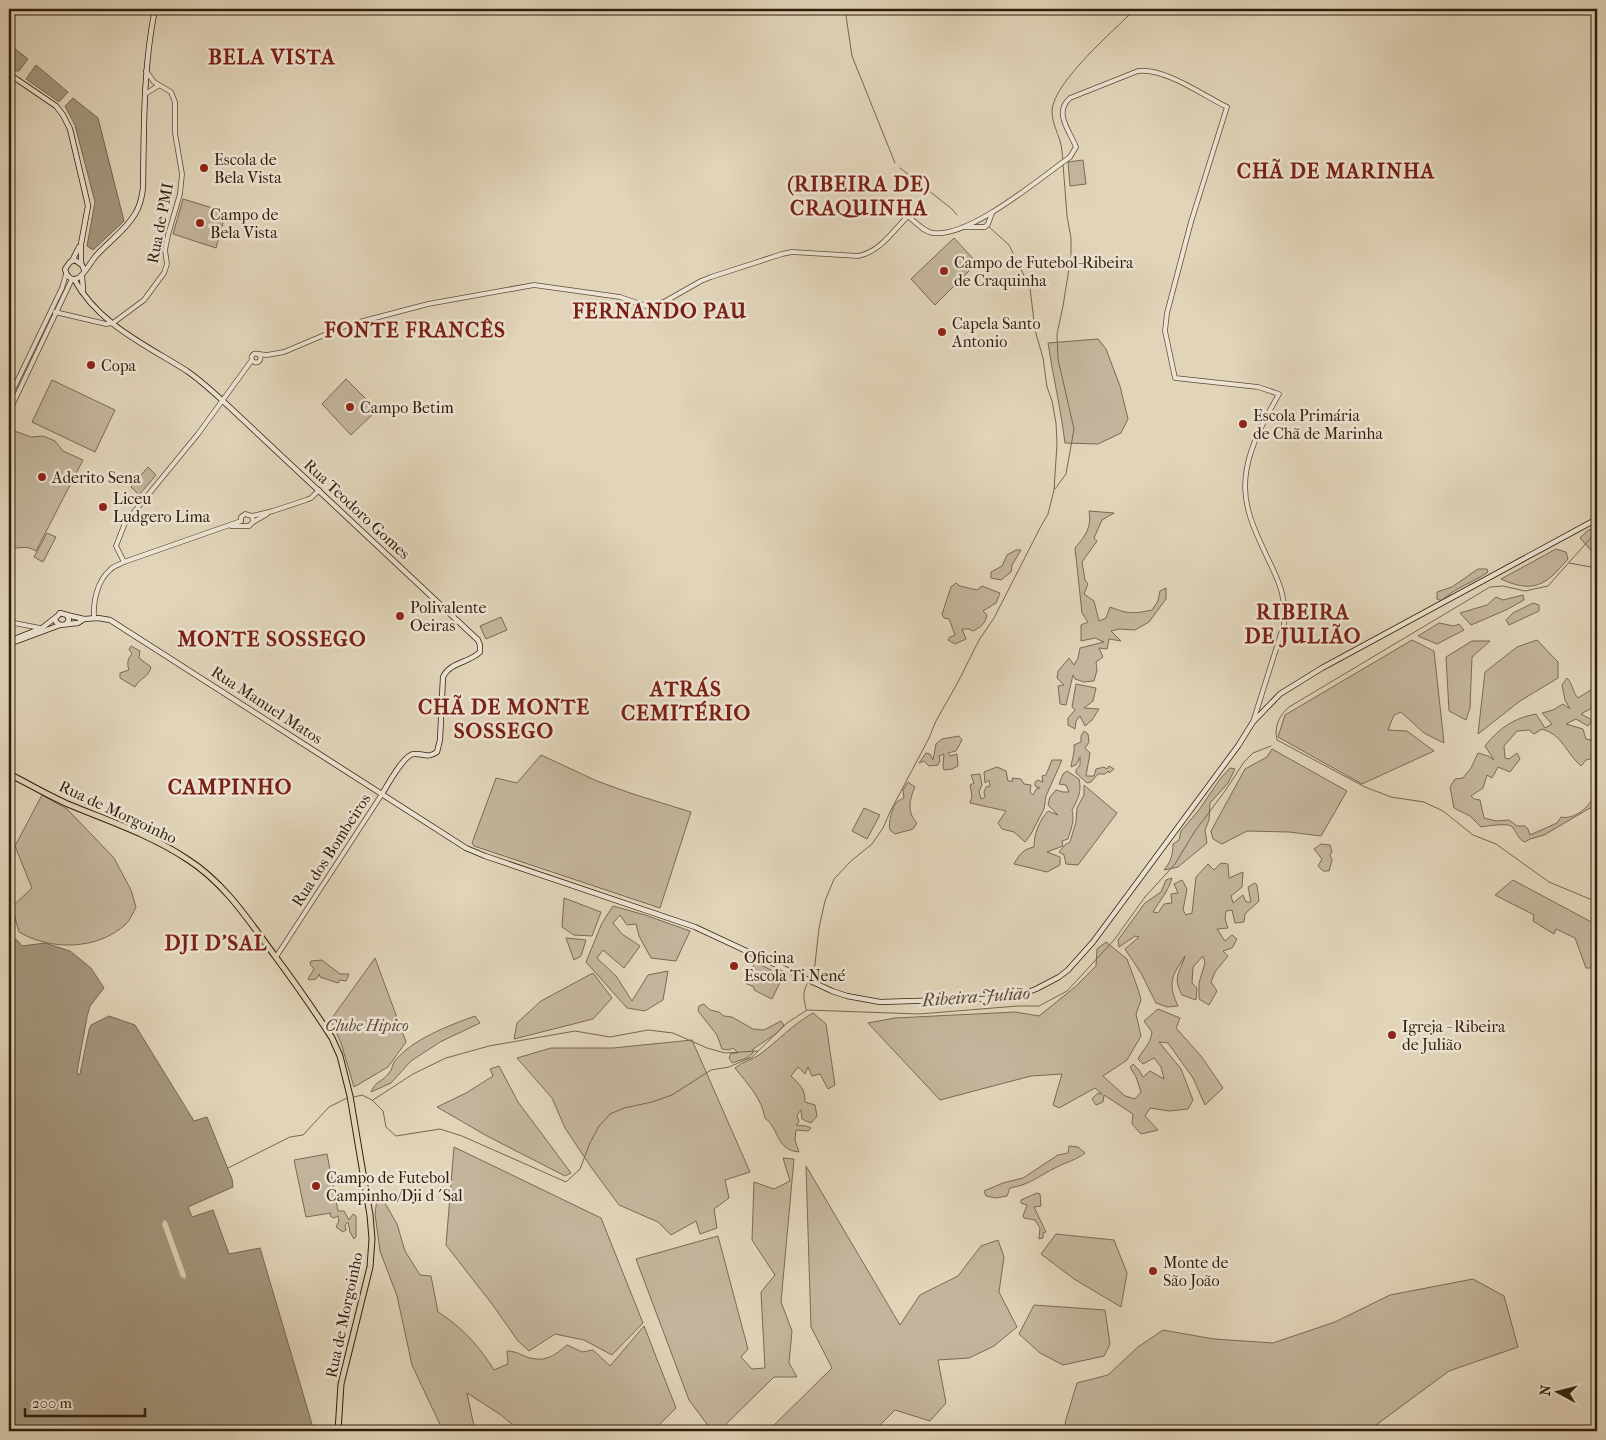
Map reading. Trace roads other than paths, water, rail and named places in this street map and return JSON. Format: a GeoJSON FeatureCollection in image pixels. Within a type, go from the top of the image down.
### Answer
{"type":"FeatureCollection","features":[{"type":"Feature","properties":{"kind":"main road"},"geometry":{"type":"LineString","coordinates":[[84,293],[82,276],[84,270],[129,224],[141,202],[143,188],[144,94],[150,34],[155,9]]}},
{"type":"Feature","properties":{"kind":"main road"},"geometry":{"type":"LineString","coordinates":[[9,74],[56,106],[68,124],[88,206],[80,244],[72,261],[66,266],[66,274],[73,279],[82,276]]}},
{"type":"Feature","properties":{"kind":"main road"},"geometry":{"type":"LineString","coordinates":[[80,244],[81,264],[84,270]]}},
{"type":"Feature","properties":{"kind":"main road"},"geometry":{"type":"LineString","coordinates":[[72,261],[81,264],[94,258]]}},
{"type":"Feature","properties":{"kind":"main road","name":"Rua Teodoro Gomes"},"geometry":{"type":"LineString","coordinates":[[73,279],[99,313],[140,344],[189,372],[223,401],[478,640],[480,652],[476,656],[449,668],[443,676],[440,740],[437,752],[428,756],[416,754],[406,756]]}},
{"type":"Feature","properties":{"kind":"main road","name":"Rua Manuel Matos"},"geometry":{"type":"LineString","coordinates":[[66,624],[78,623],[94,618],[110,620],[453,841],[479,854],[694,927],[832,991],[847,996],[880,1002],[981,999],[1022,995],[1050,983],[1068,970],[1093,942],[1238,746],[1253,722],[1280,694],[1322,668],[1597,519]]}},
{"type":"Feature","properties":{"kind":"main road"},"geometry":{"type":"LineString","coordinates":[[62,612],[68,615],[69,620],[66,624],[9,643],[42,628],[62,612]]}},
{"type":"Feature","properties":{"kind":"main road","name":"Rua Manuel Matos"},"geometry":{"type":"LineString","coordinates":[[68,615],[84,620]]}},
{"type":"Feature","properties":{"kind":"main road"},"geometry":{"type":"LineString","coordinates":[[56,617],[56,622],[60,626]]}},
{"type":"Feature","properties":{"kind":"main road","name":"Rua dos Bombeiros"},"geometry":{"type":"LineString","coordinates":[[382,794],[406,756]]}},
{"type":"Feature","properties":{"kind":"main road","name":"Rua de Morgoinho"},"geometry":{"type":"LineString","coordinates":[[9,774],[69,805],[102,817],[161,844],[188,859],[215,881],[236,904],[276,957],[332,1038],[340,1056],[350,1096],[370,1215],[372,1238],[370,1266],[341,1384],[338,1431]]}},
{"type":"Feature","properties":{"kind":"street","name":"Rua de PMI"},"geometry":{"type":"LineString","coordinates":[[113,323],[144,300],[166,268],[165,250],[180,194],[182,174],[175,133],[175,102],[171,92],[158,86],[150,79],[146,70]]}},
{"type":"Feature","properties":{"kind":"street"},"geometry":{"type":"LineString","coordinates":[[124,562],[116,546],[125,522],[223,401],[253,361],[254,355],[267,355],[292,350],[348,325],[428,304],[524,286],[534,285],[613,296],[646,306],[653,305],[674,298],[711,277],[782,254],[792,252],[865,255],[879,247],[908,216],[925,230],[935,233],[953,231],[992,213],[1070,158],[1076,146],[1063,118],[1062,112],[1066,101],[1102,84],[1146,70],[1159,72],[1227,107],[1188,232],[1167,312],[1166,331],[1175,378],[1258,387],[1278,394],[1257,432],[1246,476],[1247,507],[1256,532],[1281,586],[1286,613],[1280,639],[1253,722]]}},
{"type":"Feature","properties":{"kind":"street"},"geometry":{"type":"LineString","coordinates":[[144,94],[158,86]]}},
{"type":"Feature","properties":{"kind":"street"},"geometry":{"type":"LineString","coordinates":[[965,227],[985,227],[992,213]]}},
{"type":"Feature","properties":{"kind":"street"},"geometry":{"type":"LineString","coordinates":[[9,398],[62,288],[66,274]]}},
{"type":"Feature","properties":{"kind":"street"},"geometry":{"type":"LineString","coordinates":[[9,412],[55,312],[73,279]]}},
{"type":"Feature","properties":{"kind":"street"},"geometry":{"type":"LineString","coordinates":[[55,312],[106,324],[113,323]]}},
{"type":"Feature","properties":{"kind":"street"},"geometry":{"type":"LineString","coordinates":[[258,354],[260,359]]}},
{"type":"Feature","properties":{"kind":"street"},"geometry":{"type":"LineString","coordinates":[[253,361],[258,362],[267,355]]}},
{"type":"Feature","properties":{"kind":"street"},"geometry":{"type":"LineString","coordinates":[[242,523],[242,516],[245,514],[252,516],[273,511],[311,498],[319,490]]}},
{"type":"Feature","properties":{"kind":"street"},"geometry":{"type":"LineString","coordinates":[[94,618],[94,606],[101,582],[109,571],[124,562],[226,527],[242,523],[248,526],[273,511]]}},
{"type":"Feature","properties":{"kind":"street"},"geometry":{"type":"LineString","coordinates":[[252,516],[253,522]]}},
{"type":"Feature","properties":{"kind":"street"},"geometry":{"type":"LineString","coordinates":[[9,622],[42,628]]}},
{"type":"Feature","properties":{"kind":"street","name":"Rua dos Bombeiros"},"geometry":{"type":"LineString","coordinates":[[276,957],[382,794]]}},
{"type":"Feature","properties":{"kind":"waterway"},"geometry":{"type":"LineString","coordinates":[[845,9],[852,56],[895,163]]}},
{"type":"Feature","properties":{"kind":"waterway"},"geometry":{"type":"LineString","coordinates":[[1063,160],[1061,143],[1052,115],[1055,99],[1073,72],[1086,57],[1135,9]]}},
{"type":"Feature","properties":{"kind":"waterway"},"geometry":{"type":"LineString","coordinates":[[1055,489],[1066,474],[1074,429],[1058,359],[1057,334],[1071,256],[1071,238],[1067,216],[1063,164]]}},
{"type":"Feature","properties":{"kind":"waterway"},"geometry":{"type":"LineString","coordinates":[[900,168],[957,215]]}},
{"type":"Feature","properties":{"kind":"waterway"},"geometry":{"type":"LineString","coordinates":[[973,225],[981,225]]}},
{"type":"Feature","properties":{"kind":"waterway"},"geometry":{"type":"LineString","coordinates":[[811,978],[814,973],[819,928],[825,901],[834,879],[851,861],[872,844],[883,828],[936,721],[979,640],[994,618],[1048,514],[1054,490],[1057,444],[1056,423],[1047,387],[1043,358],[1035,330],[1030,288],[1009,245],[988,226]]}},
{"type":"Feature","properties":{"kind":"waterway","name":"Ribeira Julião"},"geometry":{"type":"LineString","coordinates":[[1597,531],[1548,586],[1525,591],[1503,586],[1490,587],[1289,707],[1282,714],[1276,730],[1277,740],[1365,787],[1391,797],[1424,802],[1443,811],[1473,835],[1496,844],[1549,882],[1597,902]]}},
{"type":"Feature","properties":{"kind":"waterway"},"geometry":{"type":"LineString","coordinates":[[1569,563],[1597,568]]}},
{"type":"Feature","properties":{"kind":"waterway","name":"Ribeira Julião"},"geometry":{"type":"LineString","coordinates":[[354,1097],[362,1095],[372,1100],[383,1111],[386,1127],[396,1136],[440,1129],[462,1136],[566,1182],[580,1169],[599,1126],[610,1114],[624,1108],[652,1102],[672,1095],[711,1070],[729,1067],[752,1057],[787,1023],[807,1010],[919,1014],[1039,1006],[1067,991],[1114,940],[1145,897],[1175,864],[1195,831],[1244,762],[1253,753],[1271,746]]}},
{"type":"Feature","properties":{"kind":"waterway"},"geometry":{"type":"LineString","coordinates":[[806,1009],[804,993],[807,984]]}},
{"type":"Feature","properties":{"kind":"waterway"},"geometry":{"type":"LineString","coordinates":[[373,1100],[413,1074],[446,1058],[489,1046],[575,1031],[610,1037],[648,1030],[673,1033],[707,1048],[725,1053],[757,1051]]}},
{"type":"Feature","properties":{"kind":"waterway"},"geometry":{"type":"LineString","coordinates":[[228,1168],[290,1137],[303,1135],[329,1107],[347,1098]]}},
{"type":"Feature","properties":{"kind":"place","name":"Escola de Bela Vista"},"geometry":{"type":"Point","coordinates":[204,168]}},
{"type":"Feature","properties":{"kind":"place","name":"Campo de Bela Vista"},"geometry":{"type":"Point","coordinates":[200,223]}},
{"type":"Feature","properties":{"kind":"place","name":"Campo de Futebol-Ribeira de Craquinha"},"geometry":{"type":"Point","coordinates":[944,271]}},
{"type":"Feature","properties":{"kind":"place","name":"Capela Santo Antonio"},"geometry":{"type":"Point","coordinates":[942,332]}},
{"type":"Feature","properties":{"kind":"place","name":"Copa"},"geometry":{"type":"Point","coordinates":[91,365]}},
{"type":"Feature","properties":{"kind":"place","name":"Campo Betim"},"geometry":{"type":"Point","coordinates":[350,407]}},
{"type":"Feature","properties":{"kind":"place","name":"Escola Primária de Chã de Marinha"},"geometry":{"type":"Point","coordinates":[1243,424]}},
{"type":"Feature","properties":{"kind":"place","name":"Aderito Sena"},"geometry":{"type":"Point","coordinates":[42,477]}},
{"type":"Feature","properties":{"kind":"place","name":"Liceu Ludgero Lima"},"geometry":{"type":"Point","coordinates":[103,507]}},
{"type":"Feature","properties":{"kind":"place","name":"Polivalente Oeiras"},"geometry":{"type":"Point","coordinates":[400,616]}},
{"type":"Feature","properties":{"kind":"place","name":"Oficina Escola Ti Nené"},"geometry":{"type":"Point","coordinates":[734,966]}},
{"type":"Feature","properties":{"kind":"place","name":"Igreja - Ribeira de Julião"},"geometry":{"type":"Point","coordinates":[1392,1035]}},
{"type":"Feature","properties":{"kind":"place","name":"Campo de Futebol Campinho/Dji d´Sal"},"geometry":{"type":"Point","coordinates":[316,1186]}},
{"type":"Feature","properties":{"kind":"place","name":"Monte de São João"},"geometry":{"type":"Point","coordinates":[1153,1271]}},
{"type":"Feature","properties":{"kind":"district","name":"BELA VISTA"},"geometry":{"type":"Point","coordinates":[272,57]}},
{"type":"Feature","properties":{"kind":"district","name":"CHÃ DE MARINHA"},"geometry":{"type":"Point","coordinates":[1336,171]}},
{"type":"Feature","properties":{"kind":"district","name":"(RIBEIRA DE) CRAQUINHA"},"geometry":{"type":"Point","coordinates":[859,196]}},
{"type":"Feature","properties":{"kind":"district","name":"FERNANDO PAU"},"geometry":{"type":"Point","coordinates":[660,311]}},
{"type":"Feature","properties":{"kind":"district","name":"FONTE FRANCÊS"},"geometry":{"type":"Point","coordinates":[415,330]}},
{"type":"Feature","properties":{"kind":"district","name":"RIBEIRA DE JULIÃO"},"geometry":{"type":"Point","coordinates":[1303,624]}},
{"type":"Feature","properties":{"kind":"district","name":"MONTE SOSSEGO"},"geometry":{"type":"Point","coordinates":[272,639]}},
{"type":"Feature","properties":{"kind":"district","name":"ATRÁS CEMITÉRIO"},"geometry":{"type":"Point","coordinates":[686,701]}},
{"type":"Feature","properties":{"kind":"district","name":"CHÃ DE MONTE SOSSEGO"},"geometry":{"type":"Point","coordinates":[504,719]}},
{"type":"Feature","properties":{"kind":"district","name":"CAMPINHO"},"geometry":{"type":"Point","coordinates":[230,787]}},
{"type":"Feature","properties":{"kind":"district","name":"DJI D'SAL"},"geometry":{"type":"Point","coordinates":[216,943]}},
{"type":"Feature","properties":{"kind":"park label","name":"Clube Hipico"},"geometry":{"type":"Point","coordinates":[367,1025]}}]}
